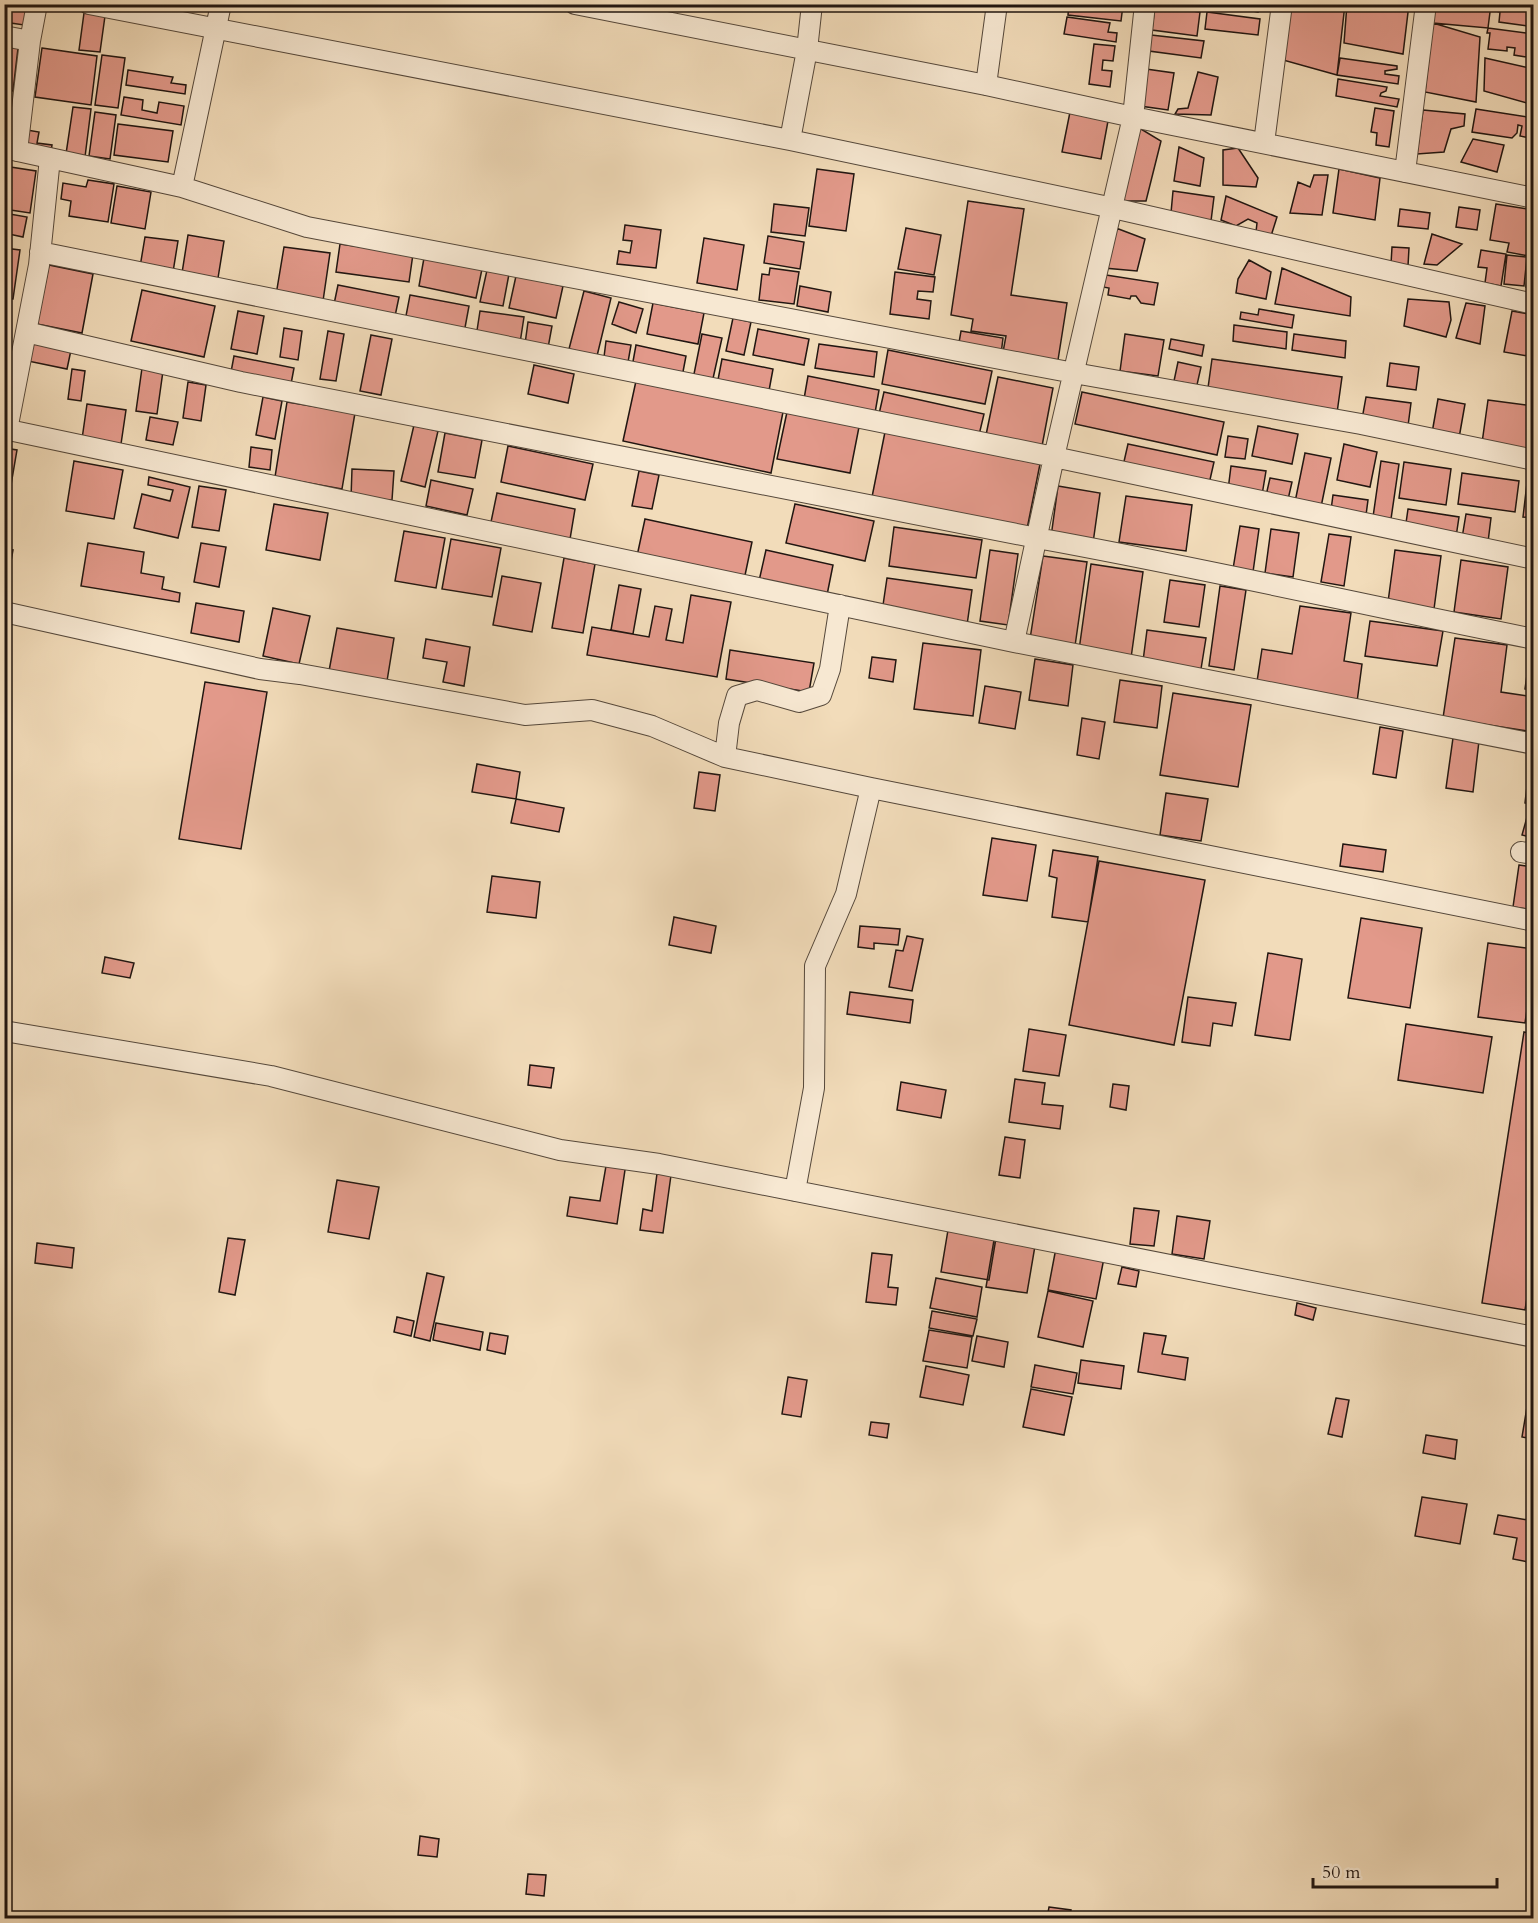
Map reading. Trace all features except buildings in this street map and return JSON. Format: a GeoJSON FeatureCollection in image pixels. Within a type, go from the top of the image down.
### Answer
{"type":"FeatureCollection","features":[{"type":"Feature","properties":{"kind":"street"},"geometry":{"type":"LineString","coordinates":[[37,4],[11,149],[182,187],[308,227],[1074,373],[1361,424],[1533,460]]}},
{"type":"Feature","properties":{"kind":"street"},"geometry":{"type":"LineString","coordinates":[[89,4],[790,140],[1113,208],[1533,304]]}},
{"type":"Feature","properties":{"kind":"street"},"geometry":{"type":"LineString","coordinates":[[182,187],[221,4]]}},
{"type":"Feature","properties":{"kind":"street"},"geometry":{"type":"LineString","coordinates":[[575,4],[986,85],[1533,198]]}},
{"type":"Feature","properties":{"kind":"street"},"geometry":{"type":"LineString","coordinates":[[790,140],[807,50],[812,4]]}},
{"type":"Feature","properties":{"kind":"street"},"geometry":{"type":"LineString","coordinates":[[986,85],[997,4]]}},
{"type":"Feature","properties":{"kind":"street"},"geometry":{"type":"LineString","coordinates":[[1014,642],[1054,457],[1133,117],[1145,4]]}},
{"type":"Feature","properties":{"kind":"street"},"geometry":{"type":"LineString","coordinates":[[1264,143],[1282,4]]}},
{"type":"Feature","properties":{"kind":"street"},"geometry":{"type":"LineString","coordinates":[[1405,172],[1426,4]]}},
{"type":"Feature","properties":{"kind":"street"},"geometry":{"type":"LineString","coordinates":[[4,36],[30,41]]}},
{"type":"Feature","properties":{"kind":"street"},"geometry":{"type":"LineString","coordinates":[[50,158],[39,265],[6,430],[1014,642],[1533,744]]}},
{"type":"Feature","properties":{"kind":"street"},"geometry":{"type":"LineString","coordinates":[[40,252],[1054,457],[1533,559]]}},
{"type":"Feature","properties":{"kind":"street"},"geometry":{"type":"LineString","coordinates":[[26,332],[241,382],[1037,538],[1146,557],[1415,616],[1533,639]]}},
{"type":"Feature","properties":{"kind":"street"},"geometry":{"type":"LineString","coordinates":[[724,757],[729,723],[737,696],[757,690],[799,702],[821,695],[830,669],[840,605]]}},
{"type":"Feature","properties":{"kind":"street"},"geometry":{"type":"LineString","coordinates":[[4,612],[260,669],[300,674],[525,715],[592,710],[652,726],[724,757],[1533,921]]}},
{"type":"Feature","properties":{"kind":"street"},"geometry":{"type":"LineString","coordinates":[[795,1191],[814,1088],[814,966],[846,894],[872,788]]}},
{"type":"Feature","properties":{"kind":"street"},"geometry":{"type":"LineString","coordinates":[[4,1031],[271,1076],[560,1150],[659,1164],[1533,1336]]}}]}
